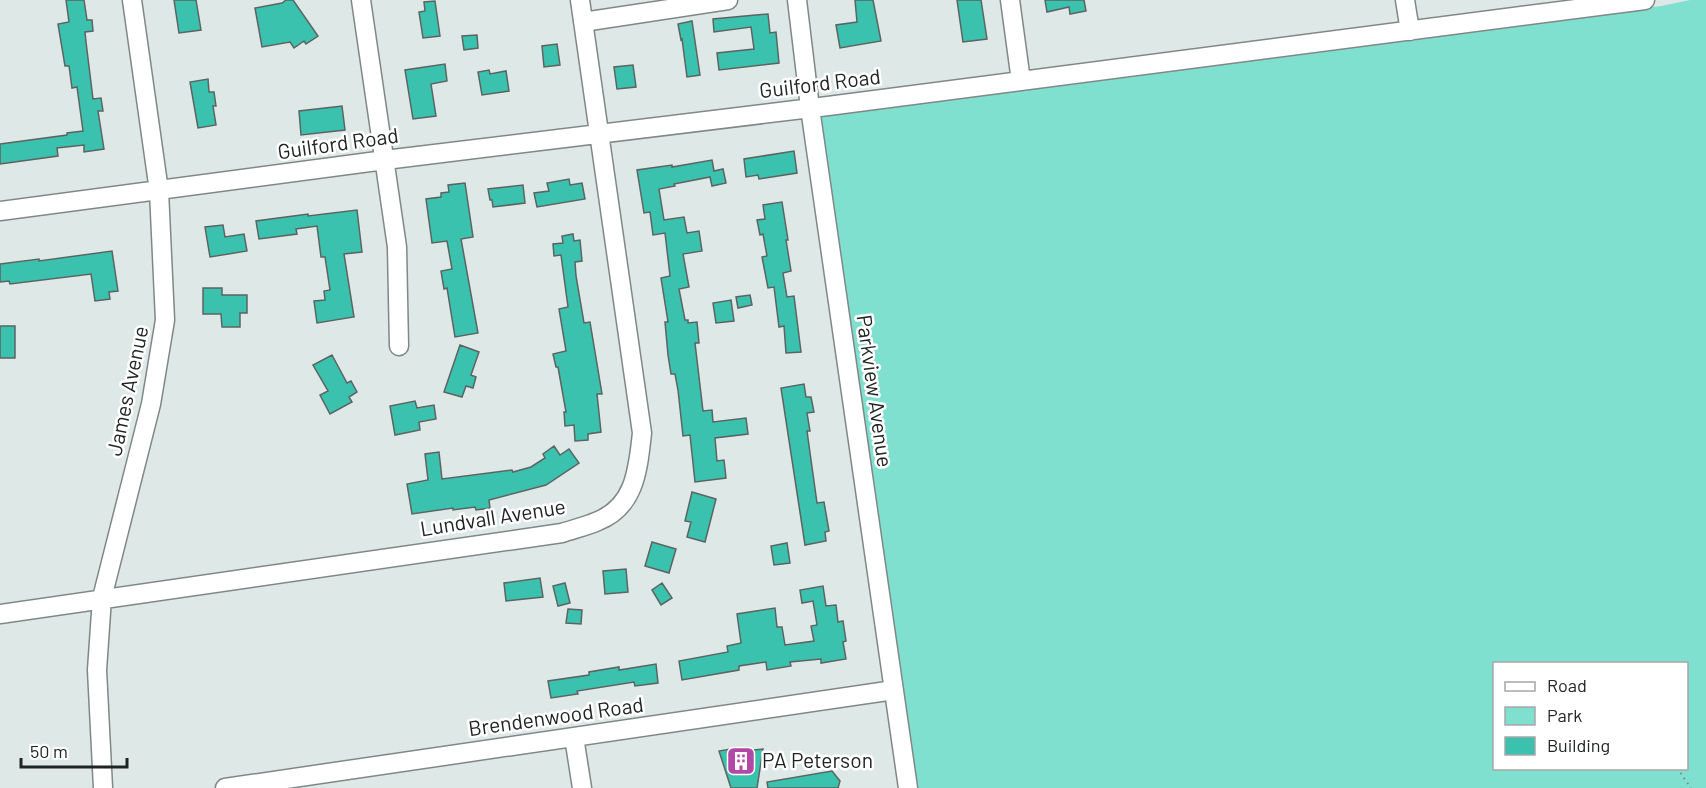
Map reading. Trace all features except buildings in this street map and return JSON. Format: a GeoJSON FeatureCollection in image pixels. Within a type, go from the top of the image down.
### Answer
{"type":"FeatureCollection","features":[{"type":"Feature","properties":{"kind":"street","name":"James Avenue"},"geometry":{"type":"LineString","coordinates":[[103,788],[97,670],[102,598],[151,404],[165,320],[159,191],[132,0]]}},
{"type":"Feature","properties":{"kind":"street"},"geometry":{"type":"LineString","coordinates":[[361,0],[397,247],[399,346]]}},
{"type":"Feature","properties":{"kind":"street","name":"Lundvall Avenue"},"geometry":{"type":"LineString","coordinates":[[0,614],[562,533],[601,520],[624,503],[638,472],[642,433],[580,0]]}},
{"type":"Feature","properties":{"kind":"street"},"geometry":{"type":"LineString","coordinates":[[583,21],[728,0]]}},
{"type":"Feature","properties":{"kind":"street","name":"Parkview Avenue"},"geometry":{"type":"LineString","coordinates":[[797,0],[810,108],[908,788]]}},
{"type":"Feature","properties":{"kind":"street"},"geometry":{"type":"LineString","coordinates":[[1010,0],[1021,81]]}},
{"type":"Feature","properties":{"kind":"street"},"geometry":{"type":"LineString","coordinates":[[1405,0],[1410,31]]}},
{"type":"Feature","properties":{"kind":"street","name":"Guilford Road"},"geometry":{"type":"LineString","coordinates":[[0,211],[385,160],[600,135],[1410,31],[1591,3],[1645,0]]}},
{"type":"Feature","properties":{"kind":"street","name":"Brendenwood Road"},"geometry":{"type":"LineString","coordinates":[[225,788],[894,690]]}},
{"type":"Feature","properties":{"kind":"street"},"geometry":{"type":"LineString","coordinates":[[574,737],[582,788]]}},
{"type":"Feature","properties":{"kind":"path"},"geometry":{"type":"LineString","coordinates":[[1678,770],[1691,788]]}},
{"type":"Feature","properties":{"kind":"green space"},"geometry":{"type":"Polygon","coordinates":[[[1690,0],[1706,0],[1706,788],[917,788],[812,127],[815,117],[1661,6],[1690,0]]]}},
{"type":"Feature","properties":{"kind":"place","name":"PA Peterson"},"geometry":{"type":"Point","coordinates":[741,761]}}]}
